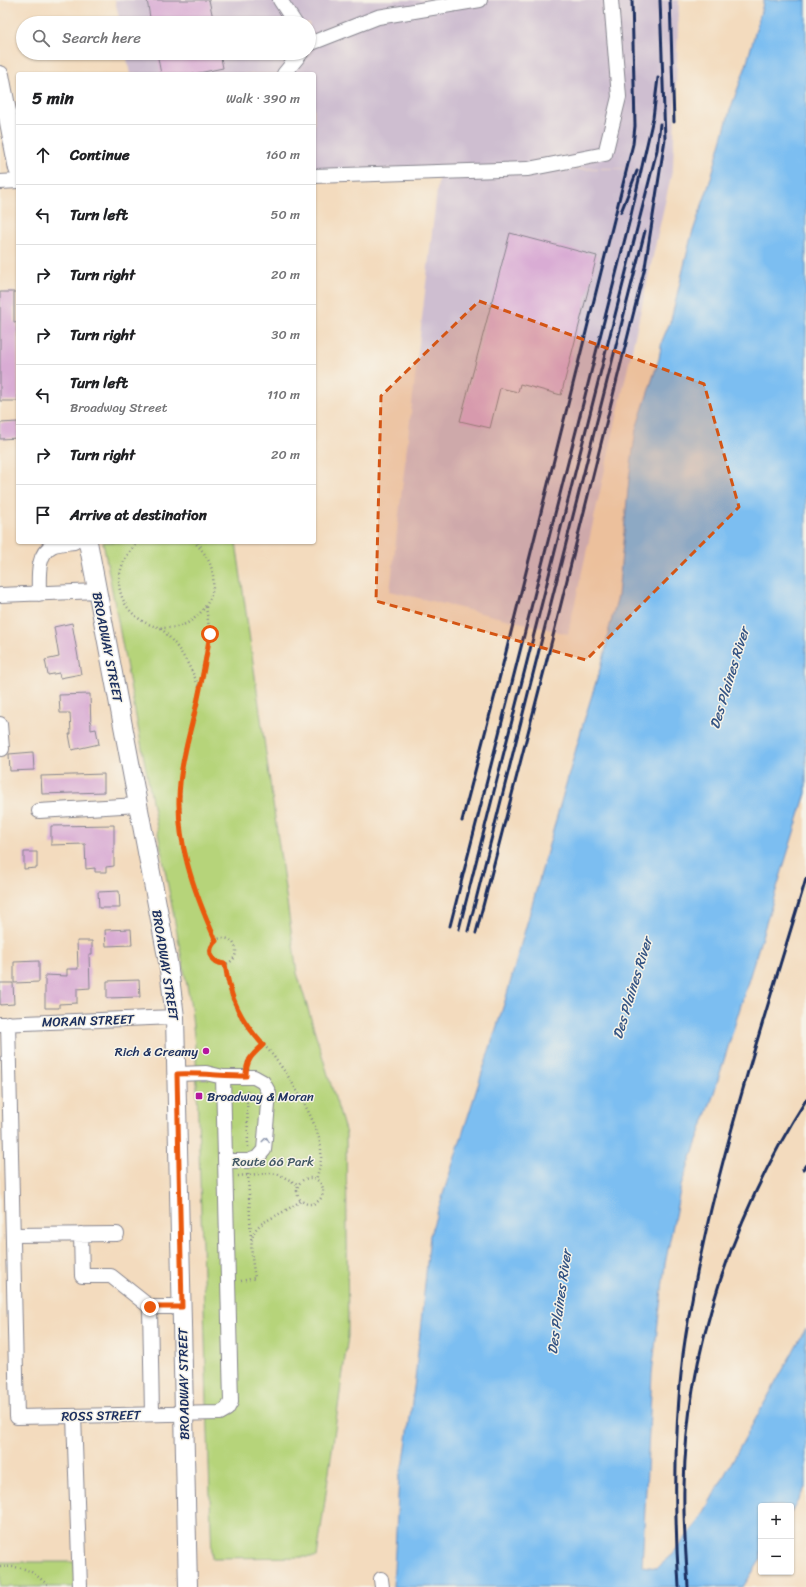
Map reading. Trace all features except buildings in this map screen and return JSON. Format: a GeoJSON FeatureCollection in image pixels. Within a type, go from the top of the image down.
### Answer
{"type":"FeatureCollection","features":[{"type":"Feature","properties":{"kind":"main road"},"geometry":{"type":"LineString","coordinates":[[0,75],[16,159]]}},
{"type":"Feature","properties":{"kind":"main road","name":"BROADWAY STREET"},"geometry":{"type":"LineString","coordinates":[[88,544],[168,962],[175,1017],[188,1587]]}},
{"type":"Feature","properties":{"kind":"street"},"geometry":{"type":"LineString","coordinates":[[280,0],[290,16]]}},
{"type":"Feature","properties":{"kind":"street"},"geometry":{"type":"LineString","coordinates":[[316,41],[378,17],[448,3],[480,0]]}},
{"type":"Feature","properties":{"kind":"street"},"geometry":{"type":"LineString","coordinates":[[316,176],[414,174],[528,169],[605,154],[619,97],[611,0]]}},
{"type":"Feature","properties":{"kind":"street"},"geometry":{"type":"LineString","coordinates":[[286,72],[295,60]]}},
{"type":"Feature","properties":{"kind":"street"},"geometry":{"type":"LineString","coordinates":[[0,182],[16,181]]}},
{"type":"Feature","properties":{"kind":"street"},"geometry":{"type":"LineString","coordinates":[[39,594],[39,566],[46,551],[52,546],[63,544]]}},
{"type":"Feature","properties":{"kind":"street"},"geometry":{"type":"LineString","coordinates":[[0,595],[98,591]]}},
{"type":"Feature","properties":{"kind":"street"},"geometry":{"type":"LineString","coordinates":[[0,724],[2,749]]}},
{"type":"Feature","properties":{"kind":"street"},"geometry":{"type":"LineString","coordinates":[[39,812],[138,805]]}},
{"type":"Feature","properties":{"kind":"street","name":"MORAN STREET"},"geometry":{"type":"LineString","coordinates":[[4,1023],[175,1017]]}},
{"type":"Feature","properties":{"kind":"street"},"geometry":{"type":"LineString","coordinates":[[4,1023],[14,1235],[117,1234]]}},
{"type":"Feature","properties":{"kind":"street"},"geometry":{"type":"LineString","coordinates":[[177,1074],[206,1073],[223,1076],[254,1076],[263,1082],[269,1093],[264,1150],[257,1158],[248,1161],[225,1162]]}},
{"type":"Feature","properties":{"kind":"street","name":"ROSS STREET"},"geometry":{"type":"LineString","coordinates":[[14,1235],[17,1417],[220,1413],[227,1409],[231,1402],[223,1076]]}},
{"type":"Feature","properties":{"kind":"street"},"geometry":{"type":"LineString","coordinates":[[81,1234],[82,1276],[111,1276],[150,1307],[182,1307]]}},
{"type":"Feature","properties":{"kind":"street"},"geometry":{"type":"LineString","coordinates":[[150,1307],[152,1414]]}},
{"type":"Feature","properties":{"kind":"street"},"geometry":{"type":"LineString","coordinates":[[74,1416],[80,1587]]}},
{"type":"Feature","properties":{"kind":"path"},"geometry":{"type":"LineString","coordinates":[[136,544],[127,554],[120,568],[119,584],[121,595],[132,614],[145,623],[161,628],[174,627],[186,623],[197,616],[206,607],[212,593],[214,578],[210,563],[201,544]]}},
{"type":"Feature","properties":{"kind":"path"},"geometry":{"type":"LineString","coordinates":[[196,544],[203,550]]}},
{"type":"Feature","properties":{"kind":"path"},"geometry":{"type":"LineString","coordinates":[[206,607],[210,634],[200,688],[184,757],[180,785],[180,816],[184,851],[189,871],[203,912],[216,941]]}},
{"type":"Feature","properties":{"kind":"path"},"geometry":{"type":"LineString","coordinates":[[161,628],[177,644],[189,663],[200,688]]}},
{"type":"Feature","properties":{"kind":"path"},"geometry":{"type":"LineString","coordinates":[[220,939],[228,940],[235,945],[235,958],[225,964],[216,962],[211,956],[211,948],[216,941],[220,939]]}},
{"type":"Feature","properties":{"kind":"path"},"geometry":{"type":"LineString","coordinates":[[225,964],[232,1000],[250,1030],[277,1060],[291,1081],[317,1132],[321,1148],[321,1164],[316,1180]]}},
{"type":"Feature","properties":{"kind":"path"},"geometry":{"type":"LineString","coordinates":[[229,1282],[248,1281],[255,1278],[250,1240],[246,1066],[249,1058],[263,1045]]}},
{"type":"Feature","properties":{"kind":"path"},"geometry":{"type":"LineString","coordinates":[[226,1177],[269,1173],[278,1174],[299,1185]]}},
{"type":"Feature","properties":{"kind":"path"},"geometry":{"type":"LineString","coordinates":[[307,1178],[316,1180],[322,1185],[323,1195],[314,1203],[310,1204],[302,1200],[297,1193],[299,1185],[307,1178]]}},
{"type":"Feature","properties":{"kind":"path"},"geometry":{"type":"LineString","coordinates":[[250,1240],[255,1229],[264,1221],[302,1200]]}},
{"type":"Feature","properties":{"kind":"path"},"geometry":{"type":"LineString","coordinates":[[0,1567],[17,1566],[32,1571],[50,1587]]}},
{"type":"Feature","properties":{"kind":"highlighted area"},"geometry":{"type":"Polygon","coordinates":[[[479,301],[704,384],[739,507],[586,660],[376,601],[381,396],[479,301]]]}},
{"type":"Feature","properties":{"kind":"shaded area"},"geometry":{"type":"Polygon","coordinates":[[[115,0],[679,0],[673,167],[568,634],[390,591],[439,173],[642,168],[316,170],[316,72],[130,72],[127,60],[316,60],[316,16],[118,16],[115,0]]]}},
{"type":"Feature","properties":{"kind":"green space","name":"Route 66 Park"},"geometry":{"type":"Polygon","coordinates":[[[103,544],[236,544],[297,973],[346,1134],[348,1336],[317,1557],[212,1558],[196,1056],[191,1007],[103,544]]]}},
{"type":"Feature","properties":{"kind":"green space"},"geometry":{"type":"Polygon","coordinates":[[[0,1562],[75,1562],[75,1587],[0,1587],[0,1562]]]}},
{"type":"Feature","properties":{"kind":"water","name":"Des Plaines River"},"geometry":{"type":"Polygon","coordinates":[[[764,0],[806,0],[806,793],[713,1096],[681,1186],[665,1264],[652,1373],[642,1566],[657,1568],[670,1557],[699,1521],[806,1328],[806,1486],[794,1508],[794,1503],[758,1503],[758,1564],[743,1587],[393,1587],[399,1477],[404,1462],[415,1380],[430,1235],[505,1001],[583,724],[605,653],[609,629],[618,596],[629,479],[636,429],[659,359],[662,341],[671,320],[691,237],[709,185],[730,110],[746,66],[764,0]]]}},
{"type":"Feature","properties":{"kind":"railway"},"geometry":{"type":"LineString","coordinates":[[462,821],[503,664],[633,144],[635,126],[632,0]]}},
{"type":"Feature","properties":{"kind":"railway"},"geometry":{"type":"LineString","coordinates":[[476,933],[552,640],[645,267],[665,139],[660,0]]}},
{"type":"Feature","properties":{"kind":"railway"},"geometry":{"type":"LineString","coordinates":[[670,0],[674,122]]}},
{"type":"Feature","properties":{"kind":"railway"},"geometry":{"type":"LineString","coordinates":[[450,926],[630,219],[653,118],[658,78]]}},
{"type":"Feature","properties":{"kind":"railway"},"geometry":{"type":"LineString","coordinates":[[459,929],[657,150],[660,124]]}},
{"type":"Feature","properties":{"kind":"railway"},"geometry":{"type":"LineString","coordinates":[[621,212],[637,171]]}},
{"type":"Feature","properties":{"kind":"railway"},"geometry":{"type":"LineString","coordinates":[[468,931],[645,231]]}},
{"type":"Feature","properties":{"kind":"railway"},"geometry":{"type":"LineString","coordinates":[[679,1587],[676,1529],[676,1442],[683,1354],[691,1304],[708,1222],[730,1136],[754,1050],[806,879]]}},
{"type":"Feature","properties":{"kind":"railway"},"geometry":{"type":"LineString","coordinates":[[688,1587],[684,1500],[687,1436],[694,1385],[704,1335],[719,1285],[736,1237],[757,1189],[780,1144],[806,1100]]}},
{"type":"Feature","properties":{"kind":"railway"},"geometry":{"type":"LineString","coordinates":[[803,1169],[806,1165]]}},
{"type":"Feature","properties":{"kind":"place","name":"Rich & Creamy"},"geometry":{"type":"Point","coordinates":[206,1051]}},
{"type":"Feature","properties":{"kind":"place","name":"Broadway & Moran"},"geometry":{"type":"Point","coordinates":[199,1096]}},
{"type":"Feature","properties":{"kind":"route"},"geometry":{"type":"LineString","coordinates":[[150,1307],[182,1307],[177,1074],[206,1073],[223,1076],[246,1076],[246,1066],[249,1058],[263,1045],[241,1017],[232,1000],[227,983],[225,964],[216,962],[211,956],[211,948],[216,941],[203,912],[193,884],[184,851],[180,816],[180,785],[184,757],[193,722],[210,634]]}}]}
